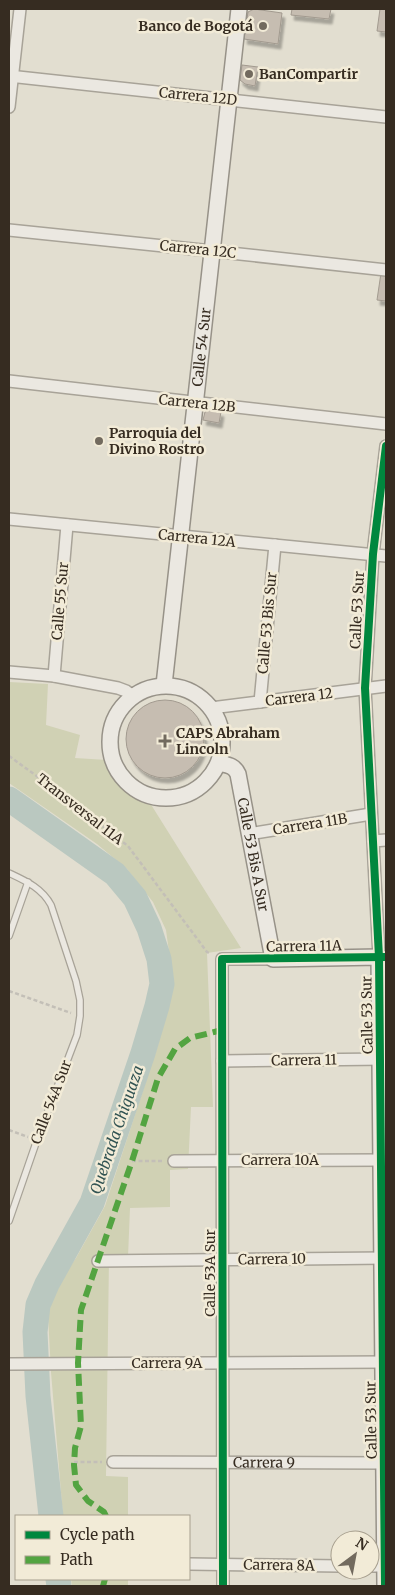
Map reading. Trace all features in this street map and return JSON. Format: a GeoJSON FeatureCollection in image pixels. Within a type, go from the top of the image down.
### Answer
{"type":"FeatureCollection","features":[{"type":"Feature","properties":{"kind":"street"},"geometry":{"type":"LineString","coordinates":[[9,107],[20,9]]}},
{"type":"Feature","properties":{"kind":"street","name":"Calle 54 Sur"},"geometry":{"type":"LineString","coordinates":[[164,685],[239,9]]}},
{"type":"Feature","properties":{"kind":"street","name":"Carrera 12D"},"geometry":{"type":"LineString","coordinates":[[11,76],[386,117]]}},
{"type":"Feature","properties":{"kind":"street","name":"Carrera 12C"},"geometry":{"type":"LineString","coordinates":[[9,230],[386,270]]}},
{"type":"Feature","properties":{"kind":"street","name":"Carrera 12B"},"geometry":{"type":"LineString","coordinates":[[9,381],[386,424]]}},
{"type":"Feature","properties":{"kind":"street","name":"Calle 53 Sur"},"geometry":{"type":"LineString","coordinates":[[384,1586],[380,1566],[385,1462],[383,957],[371,814],[364,688],[372,554],[386,446]]}},
{"type":"Feature","properties":{"kind":"street","name":"Carrera 12A"},"geometry":{"type":"LineString","coordinates":[[9,519],[386,556]]}},
{"type":"Feature","properties":{"kind":"street","name":"Calle 55 Sur"},"geometry":{"type":"LineString","coordinates":[[54,676],[67,525]]}},
{"type":"Feature","properties":{"kind":"street","name":"Calle 53 Bis Sur"},"geometry":{"type":"LineString","coordinates":[[260,702],[275,545]]}},
{"type":"Feature","properties":{"kind":"street"},"geometry":{"type":"LineString","coordinates":[[9,672],[54,676],[118,688],[133,696]]}},
{"type":"Feature","properties":{"kind":"street"},"geometry":{"type":"LineString","coordinates":[[164,685],[185,689],[204,700],[217,718],[222,734],[222,752],[219,763],[211,777],[199,788],[185,795],[169,798],[153,796],[138,791],[126,781],[116,768],[110,752],[110,736],[113,721],[121,707],[142,690],[164,685]]}},
{"type":"Feature","properties":{"kind":"street","name":"Carrera 12"},"geometry":{"type":"LineString","coordinates":[[211,708],[386,686]]}},
{"type":"Feature","properties":{"kind":"street","name":"Calle 53 Bis A Sur"},"geometry":{"type":"LineString","coordinates":[[219,763],[231,766],[236,771],[273,959]]}},
{"type":"Feature","properties":{"kind":"street","name":"Carrera 11B"},"geometry":{"type":"LineString","coordinates":[[249,834],[371,814]]}},
{"type":"Feature","properties":{"kind":"street"},"geometry":{"type":"LineString","coordinates":[[373,841],[386,840]]}},
{"type":"Feature","properties":{"kind":"street","name":"Carrera 11A"},"geometry":{"type":"LineString","coordinates":[[222,959],[383,957]]}},
{"type":"Feature","properties":{"kind":"street","name":"Calle 53A Sur"},"geometry":{"type":"LineString","coordinates":[[222,959],[223,1586]]}},
{"type":"Feature","properties":{"kind":"street","name":"Carrera 11"},"geometry":{"type":"LineString","coordinates":[[222,1061],[383,1059]]}},
{"type":"Feature","properties":{"kind":"street","name":"Carrera 10A"},"geometry":{"type":"LineString","coordinates":[[174,1161],[384,1160]]}},
{"type":"Feature","properties":{"kind":"street","name":"Carrera 10"},"geometry":{"type":"LineString","coordinates":[[98,1261],[384,1258]]}},
{"type":"Feature","properties":{"kind":"street","name":"Carrera 9A"},"geometry":{"type":"LineString","coordinates":[[12,1363],[385,1362]]}},
{"type":"Feature","properties":{"kind":"street","name":"Carrera 9"},"geometry":{"type":"LineString","coordinates":[[113,1462],[385,1462]]}},
{"type":"Feature","properties":{"kind":"street","name":"Carrera 8A"},"geometry":{"type":"LineString","coordinates":[[190,1564],[330,1566]]}},
{"type":"Feature","properties":{"kind":"lane"},"geometry":{"type":"LineString","coordinates":[[9,873],[28,882],[9,936]]}},
{"type":"Feature","properties":{"kind":"lane","name":"Calle 54A Sur"},"geometry":{"type":"LineString","coordinates":[[9,1221],[76,1035],[80,1016],[80,1000],[76,980],[51,905],[47,897],[39,889],[28,882]]}},
{"type":"Feature","properties":{"kind":"path"},"geometry":{"type":"LineString","coordinates":[[9,991],[80,1016]]}},
{"type":"Feature","properties":{"kind":"path"},"geometry":{"type":"LineString","coordinates":[[9,1130],[37,1140]]}},
{"type":"Feature","properties":{"kind":"path"},"geometry":{"type":"LineString","coordinates":[[132,1161],[174,1161]]}},
{"type":"Feature","properties":{"kind":"path"},"geometry":{"type":"LineString","coordinates":[[74,1462],[113,1462]]}},
{"type":"Feature","properties":{"kind":"green space"},"geometry":{"type":"Polygon","coordinates":[[[9,682],[48,684],[46,725],[80,735],[75,758],[107,760],[119,781],[129,791],[150,803],[241,948],[207,953],[213,1107],[191,1107],[188,1169],[170,1170],[170,1207],[130,1208],[128,1257],[109,1258],[106,1476],[128,1477],[128,1515],[63,1515],[48,1315],[56,1287],[76,1258],[105,1206],[158,1045],[173,981],[166,930],[153,902],[127,869],[97,844],[9,783],[9,682]]]}},
{"type":"Feature","properties":{"kind":"green space"},"geometry":{"type":"Polygon","coordinates":[[[71,1580],[128,1580],[128,1586],[72,1586],[71,1580]]]}},
{"type":"Feature","properties":{"kind":"building","name":"Banco de Bogotá"},"geometry":{"type":"Polygon","coordinates":[[[254,9],[282,13],[278,44],[244,39],[248,12],[254,9]]]}},
{"type":"Feature","properties":{"kind":"building"},"geometry":{"type":"Polygon","coordinates":[[[292,9],[331,9],[329,19],[291,15],[292,9]]]}},
{"type":"Feature","properties":{"kind":"building"},"geometry":{"type":"Polygon","coordinates":[[[380,9],[386,9],[386,32],[377,31],[380,9]]]}},
{"type":"Feature","properties":{"kind":"building","name":"BanCompartir"},"geometry":{"type":"Polygon","coordinates":[[[242,65],[258,67],[255,86],[245,84],[240,80],[242,65]]]}},
{"type":"Feature","properties":{"kind":"building"},"geometry":{"type":"Polygon","coordinates":[[[381,273],[386,274],[386,301],[377,300],[381,273]]]}},
{"type":"Feature","properties":{"kind":"building"},"geometry":{"type":"Polygon","coordinates":[[[208,410],[221,412],[219,423],[203,420],[205,412],[208,410]]]}},
{"type":"Feature","properties":{"kind":"building","name":"CAPS Abraham Lincoln"},"geometry":{"type":"Polygon","coordinates":[[[165,700],[180,703],[193,711],[201,724],[204,739],[201,754],[193,767],[180,775],[165,778],[150,775],[137,767],[129,754],[126,739],[129,724],[137,711],[150,703],[165,700]]]}},
{"type":"Feature","properties":{"kind":"waterway","name":"Quebrada Chiguaza"},"geometry":{"type":"LineString","coordinates":[[9,799],[115,874],[135,898],[149,928],[159,959],[162,984],[143,1053],[92,1203],[47,1284],[38,1305],[35,1332],[38,1396],[51,1515]]}},
{"type":"Feature","properties":{"kind":"waterway","name":"Quebrada Chiguaza"},"geometry":{"type":"LineString","coordinates":[[58,1580],[59,1586]]}},
{"type":"Feature","properties":{"kind":"marked path"},"geometry":{"type":"LineString","coordinates":[[106,1515],[88,1501],[76,1485],[75,1448],[81,1426],[78,1363],[81,1310],[158,1078],[175,1049],[190,1038],[222,1030]]}},
{"type":"Feature","properties":{"kind":"marked path"},"geometry":{"type":"LineString","coordinates":[[103,1586],[105,1580]]}},
{"type":"Feature","properties":{"kind":"cycle path"},"geometry":{"type":"LineString","coordinates":[[385,1586],[379,957],[365,688],[373,554],[386,446]]}},
{"type":"Feature","properties":{"kind":"cycle path"},"geometry":{"type":"LineString","coordinates":[[223,1586],[222,959],[386,957]]}},
{"type":"Feature","properties":{"kind":"place","name":"Banco de Bogotá"},"geometry":{"type":"Point","coordinates":[263,26]}},
{"type":"Feature","properties":{"kind":"place","name":"BanCompartir"},"geometry":{"type":"Point","coordinates":[249,74]}},
{"type":"Feature","properties":{"kind":"place","name":"Parroquia del Divino Rostro"},"geometry":{"type":"Point","coordinates":[99,441]}},
{"type":"Feature","properties":{"kind":"place","name":"CAPS Abraham Lincoln"},"geometry":{"type":"Point","coordinates":[165,741]}}]}
